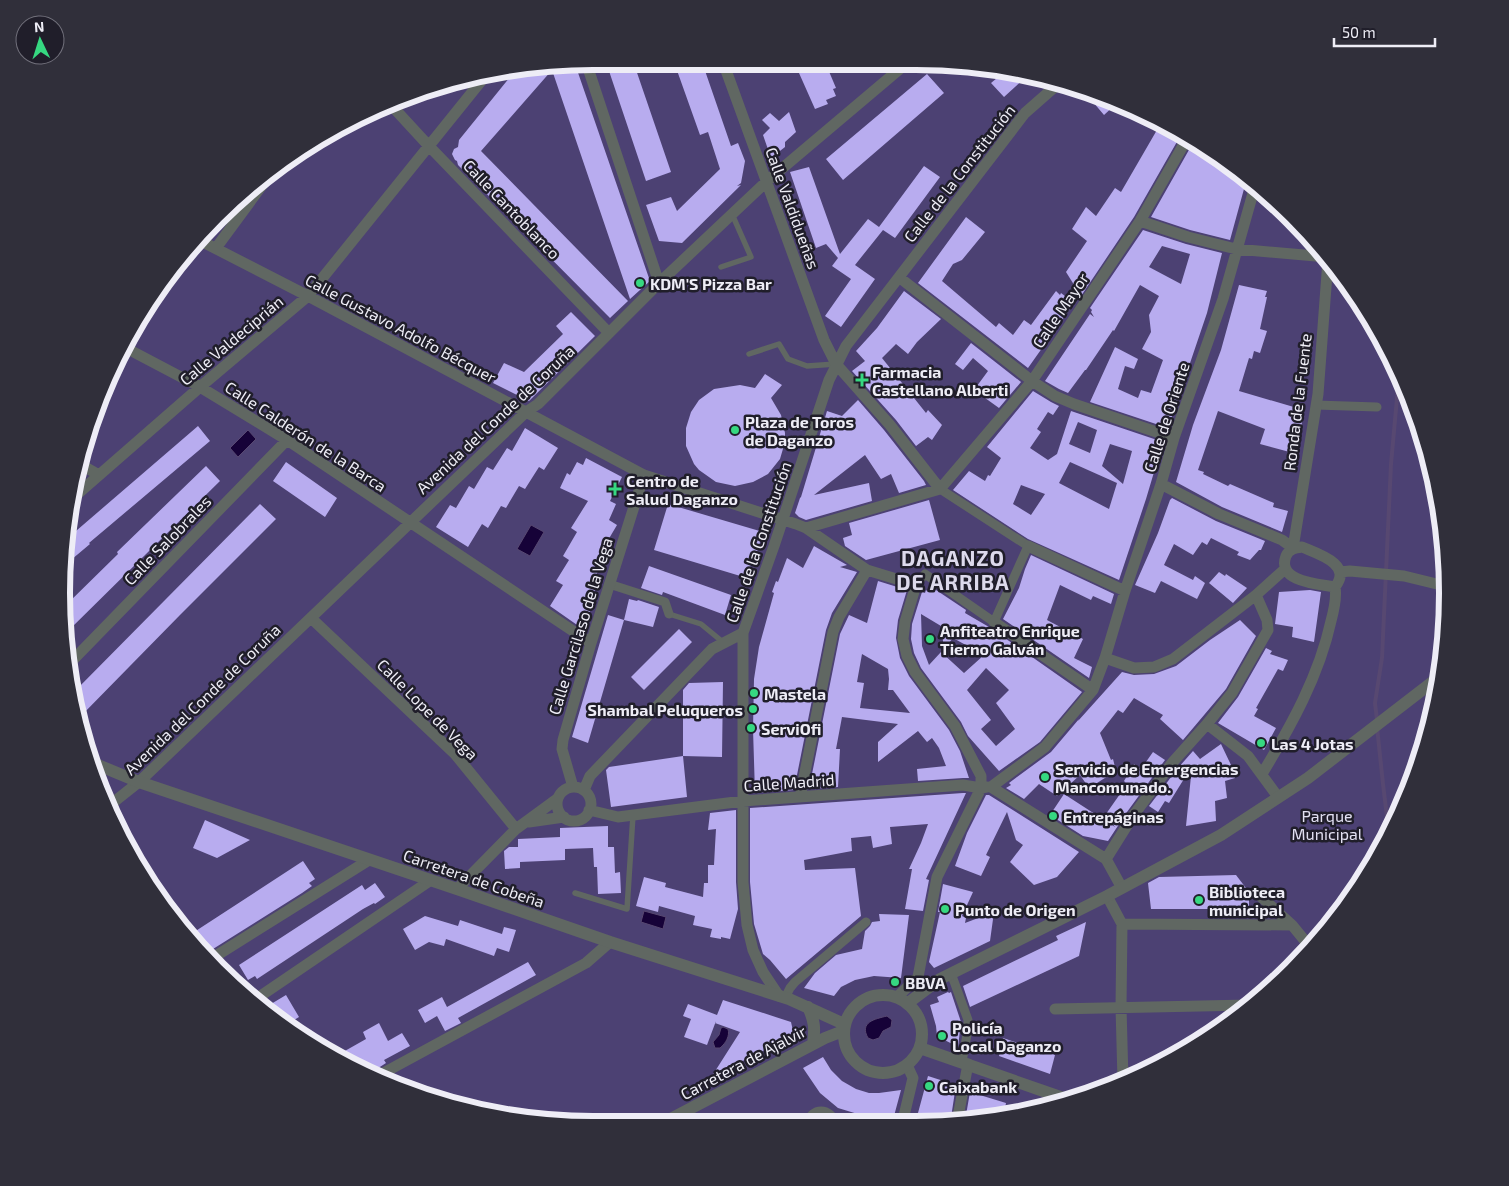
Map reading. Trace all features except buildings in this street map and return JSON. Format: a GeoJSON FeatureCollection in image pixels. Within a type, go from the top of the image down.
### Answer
{"type":"FeatureCollection","features":[{"type":"Feature","properties":{"kind":"street"},"geometry":{"type":"LineString","coordinates":[[589,70],[659,283]]}},
{"type":"Feature","properties":{"kind":"street","name":"Calle Valdidueñas"},"geometry":{"type":"LineString","coordinates":[[726,70],[824,340],[836,364],[890,426],[940,489]]}},
{"type":"Feature","properties":{"kind":"street","name":"Avenida del Conde de Coruña"},"geometry":{"type":"LineString","coordinates":[[114,802],[139,782],[526,412],[538,404],[659,283],[766,182],[899,70]]}},
{"type":"Feature","properties":{"kind":"street","name":"Calle Valdeciprián"},"geometry":{"type":"LineString","coordinates":[[80,492],[308,296],[480,83]]}},
{"type":"Feature","properties":{"kind":"street","name":"Calle de la Constitución"},"geometry":{"type":"LineString","coordinates":[[782,997],[763,972],[753,950],[747,925],[742,882],[743,633],[829,380],[846,346],[1025,113],[1053,89]]}},
{"type":"Feature","properties":{"kind":"street","name":"Calle Cantoblanco"},"geometry":{"type":"LineString","coordinates":[[395,109],[609,333]]}},
{"type":"Feature","properties":{"kind":"street","name":"Calle Mayor"},"geometry":{"type":"LineString","coordinates":[[940,489],[1032,381],[1140,222],[1184,144]]}},
{"type":"Feature","properties":{"kind":"street"},"geometry":{"type":"LineString","coordinates":[[216,248],[256,193]]}},
{"type":"Feature","properties":{"kind":"street","name":"Calle de Oriente"},"geometry":{"type":"LineString","coordinates":[[986,788],[1045,747],[1093,690],[1106,658],[1125,591],[1161,484],[1174,438],[1222,299],[1253,193]]}},
{"type":"Feature","properties":{"kind":"street"},"geometry":{"type":"LineString","coordinates":[[1140,222],[1236,249],[1317,258]]}},
{"type":"Feature","properties":{"kind":"street","name":"Calle Gustavo Adolfo Bécquer"},"geometry":{"type":"LineString","coordinates":[[205,243],[644,475],[806,528],[867,570],[916,585]]}},
{"type":"Feature","properties":{"kind":"street","name":"Ronda de la Fuente"},"geometry":{"type":"LineString","coordinates":[[1285,569],[1285,558],[1293,548],[1316,405],[1326,269]]}},
{"type":"Feature","properties":{"kind":"street"},"geometry":{"type":"LineString","coordinates":[[900,278],[1054,396],[1174,438]]}},
{"type":"Feature","properties":{"kind":"street","name":"Calle Calderón de la Barca"},"geometry":{"type":"LineString","coordinates":[[130,350],[200,387],[287,440],[591,643]]}},
{"type":"Feature","properties":{"kind":"street"},"geometry":{"type":"LineString","coordinates":[[1316,405],[1377,406]]}},
{"type":"Feature","properties":{"kind":"street","name":"Calle Salobrales"},"geometry":{"type":"LineString","coordinates":[[74,659],[287,440]]}},
{"type":"Feature","properties":{"kind":"street"},"geometry":{"type":"LineString","coordinates":[[86,467],[99,475]]}},
{"type":"Feature","properties":{"kind":"street","name":"Calle Garcilaso de la Vega"},"geometry":{"type":"LineString","coordinates":[[578,788],[562,749],[591,643],[644,475]]}},
{"type":"Feature","properties":{"kind":"street"},"geometry":{"type":"LineString","coordinates":[[1161,484],[1219,514],[1282,540],[1293,548],[1302,547],[1331,560],[1340,572],[1339,582],[1335,587],[1335,603],[1328,637],[1314,677],[1284,738],[1262,774]]}},
{"type":"Feature","properties":{"kind":"street"},"geometry":{"type":"LineString","coordinates":[[806,528],[940,489],[1028,546],[1125,591]]}},
{"type":"Feature","properties":{"kind":"street"},"geometry":{"type":"LineString","coordinates":[[994,622],[1028,546]]}},
{"type":"Feature","properties":{"kind":"street"},"geometry":{"type":"LineString","coordinates":[[1106,658],[1134,668],[1154,667],[1174,659],[1256,595],[1285,569],[1290,576],[1308,583],[1335,587]]}},
{"type":"Feature","properties":{"kind":"street"},"geometry":{"type":"LineString","coordinates":[[800,797],[833,632],[839,617],[867,570]]}},
{"type":"Feature","properties":{"kind":"street"},"geometry":{"type":"LineString","coordinates":[[1340,572],[1350,571],[1404,576],[1439,584]]}},
{"type":"Feature","properties":{"kind":"street"},"geometry":{"type":"LineString","coordinates":[[1093,690],[925,574],[916,585],[905,622],[903,640],[907,656],[915,672],[954,726],[986,788],[1106,859],[1122,888]]}},
{"type":"Feature","properties":{"kind":"street"},"geometry":{"type":"LineString","coordinates":[[609,584],[665,602],[669,614]]}},
{"type":"Feature","properties":{"kind":"street"},"geometry":{"type":"LineString","coordinates":[[1106,859],[1133,816],[1172,763],[1232,693],[1268,630],[1267,620],[1256,595]]}},
{"type":"Feature","properties":{"kind":"street","name":"Calle Lope de Vega"},"geometry":{"type":"LineString","coordinates":[[311,618],[455,754],[516,829]]}},
{"type":"Feature","properties":{"kind":"street"},"geometry":{"type":"LineString","coordinates":[[457,888],[516,829],[557,799],[564,790],[578,788],[712,649],[743,633]]}},
{"type":"Feature","properties":{"kind":"street"},"geometry":{"type":"LineString","coordinates":[[902,1000],[951,973],[1107,896],[1221,835],[1308,778],[1431,682]]}},
{"type":"Feature","properties":{"kind":"street"},"geometry":{"type":"LineString","coordinates":[[1207,724],[1248,756],[1278,797]]}},
{"type":"Feature","properties":{"kind":"street","name":"Carretera de Cobeña"},"geometry":{"type":"LineString","coordinates":[[100,766],[139,782],[457,888],[610,942],[782,997],[808,1008],[844,1028]]}},
{"type":"Feature","properties":{"kind":"street","name":"Calle Madrid"},"geometry":{"type":"LineString","coordinates":[[589,810],[618,817],[743,801],[963,785],[986,788]]}},
{"type":"Feature","properties":{"kind":"street"},"geometry":{"type":"LineString","coordinates":[[557,799],[557,808],[564,817],[569,820],[581,819],[589,810],[590,799],[588,794],[578,788]]}},
{"type":"Feature","properties":{"kind":"street"},"geometry":{"type":"LineString","coordinates":[[902,1000],[918,977],[937,877],[986,788]]}},
{"type":"Feature","properties":{"kind":"street"},"geometry":{"type":"LineString","coordinates":[[528,822],[564,817]]}},
{"type":"Feature","properties":{"kind":"street"},"geometry":{"type":"LineString","coordinates":[[217,957],[369,860]]}},
{"type":"Feature","properties":{"kind":"street"},"geometry":{"type":"LineString","coordinates":[[260,996],[431,880]]}},
{"type":"Feature","properties":{"kind":"street"},"geometry":{"type":"LineString","coordinates":[[1257,893],[1292,925],[1306,942]]}},
{"type":"Feature","properties":{"kind":"street"},"geometry":{"type":"LineString","coordinates":[[1107,896],[1122,924],[1123,1073]]}},
{"type":"Feature","properties":{"kind":"street"},"geometry":{"type":"LineString","coordinates":[[782,997],[795,982],[866,922]]}},
{"type":"Feature","properties":{"kind":"street"},"geometry":{"type":"LineString","coordinates":[[1122,924],[1292,925]]}},
{"type":"Feature","properties":{"kind":"street"},"geometry":{"type":"LineString","coordinates":[[385,1072],[586,963],[610,942]]}},
{"type":"Feature","properties":{"kind":"street"},"geometry":{"type":"LineString","coordinates":[[951,973],[968,1020],[965,1063],[958,1114]]}},
{"type":"Feature","properties":{"kind":"street"},"geometry":{"type":"LineString","coordinates":[[884,994],[902,1000],[916,1012],[921,1023],[923,1035],[920,1048],[915,1057],[896,1072],[883,1074],[870,1071],[859,1065],[850,1056],[844,1044],[844,1028],[850,1012],[859,1002],[871,996],[884,994]]}},
{"type":"Feature","properties":{"kind":"street"},"geometry":{"type":"LineString","coordinates":[[1055,1009],[1237,1005]]}},
{"type":"Feature","properties":{"kind":"street"},"geometry":{"type":"LineString","coordinates":[[808,1008],[814,1020],[813,1044]]}},
{"type":"Feature","properties":{"kind":"street","name":"Carretera de Ajalvir"},"geometry":{"type":"LineString","coordinates":[[674,1116],[844,1028]]}},
{"type":"Feature","properties":{"kind":"street"},"geometry":{"type":"LineString","coordinates":[[920,1048],[1058,1096]]}},
{"type":"Feature","properties":{"kind":"street"},"geometry":{"type":"LineString","coordinates":[[904,1116],[913,1078],[907,1065]]}},
{"type":"Feature","properties":{"kind":"street"},"geometry":{"type":"LineString","coordinates":[[811,1116],[819,1112],[831,1116]]}},
{"type":"Feature","properties":{"kind":"lane"},"geometry":{"type":"LineString","coordinates":[[721,267],[750,257],[732,214]]}},
{"type":"Feature","properties":{"kind":"lane"},"geometry":{"type":"LineString","coordinates":[[749,354],[779,344],[788,359],[807,366],[836,364]]}},
{"type":"Feature","properties":{"kind":"lane"},"geometry":{"type":"LineString","coordinates":[[669,614],[701,624],[724,643]]}},
{"type":"Feature","properties":{"kind":"lane"},"geometry":{"type":"LineString","coordinates":[[575,893],[627,909],[633,815]]}},
{"type":"Feature","properties":{"kind":"green space","name":"Parque Municipal"},"geometry":{"type":"Polygon","coordinates":[[[559,71],[950,71],[984,74],[1051,88],[1116,110],[1178,140],[1207,158],[1261,200],[1286,223],[1309,248],[1351,302],[1385,362],[1399,393],[1411,425],[1429,491],[1435,525],[1439,593],[1435,661],[1429,695],[1411,761],[1399,793],[1385,824],[1351,884],[1309,938],[1286,963],[1261,986],[1207,1028],[1178,1046],[1116,1076],[1051,1098],[984,1112],[916,1116],[593,1116],[525,1112],[458,1098],[393,1076],[331,1046],[302,1028],[248,986],[223,963],[200,938],[158,884],[124,824],[98,761],[80,695],[71,627],[71,559],[80,491],[98,425],[124,362],[158,302],[200,248],[248,200],[302,158],[362,124],[425,98],[491,80],[559,71]]]}},
{"type":"Feature","properties":{"kind":"shaded area"},"geometry":{"type":"Polygon","coordinates":[[[248,430],[256,439],[238,457],[230,448],[248,430]]]}},
{"type":"Feature","properties":{"kind":"shaded area"},"geometry":{"type":"Polygon","coordinates":[[[531,525],[544,532],[530,556],[517,549],[531,525]]]}},
{"type":"Feature","properties":{"kind":"shaded area"},"geometry":{"type":"Polygon","coordinates":[[[644,911],[666,917],[663,929],[641,922],[644,911]]]}},
{"type":"Feature","properties":{"kind":"shaded area"},"geometry":{"type":"Polygon","coordinates":[[[887,1016],[892,1020],[891,1027],[883,1031],[879,1038],[873,1040],[868,1038],[865,1028],[867,1025],[873,1020],[887,1016]]]}},
{"type":"Feature","properties":{"kind":"shaded area"},"geometry":{"type":"Polygon","coordinates":[[[723,1027],[728,1029],[727,1039],[720,1048],[715,1048],[713,1042],[723,1027]]]}},
{"type":"Feature","properties":{"kind":"waterway"},"geometry":{"type":"LineString","coordinates":[[1377,720],[1375,703],[1382,658],[1391,464],[1398,390]]}},
{"type":"Feature","properties":{"kind":"waterway"},"geometry":{"type":"LineString","coordinates":[[1377,727],[1387,819]]}},
{"type":"Feature","properties":{"kind":"place","name":"KDM'S Pizza Bar"},"geometry":{"type":"Point","coordinates":[640,283]}},
{"type":"Feature","properties":{"kind":"place","name":"Farmacia Castellano Alberti"},"geometry":{"type":"Point","coordinates":[862,380]}},
{"type":"Feature","properties":{"kind":"place","name":"Plaza de Toros de Daganzo"},"geometry":{"type":"Point","coordinates":[735,430]}},
{"type":"Feature","properties":{"kind":"place","name":"Centro de Salud Daganzo"},"geometry":{"type":"Point","coordinates":[615,489]}},
{"type":"Feature","properties":{"kind":"place","name":"Anfiteatro Enrique Tierno Galván"},"geometry":{"type":"Point","coordinates":[930,639]}},
{"type":"Feature","properties":{"kind":"place","name":"Mastela"},"geometry":{"type":"Point","coordinates":[754,693]}},
{"type":"Feature","properties":{"kind":"place","name":"Shambal Peluqueros"},"geometry":{"type":"Point","coordinates":[753,709]}},
{"type":"Feature","properties":{"kind":"place","name":"ServiOfi"},"geometry":{"type":"Point","coordinates":[751,728]}},
{"type":"Feature","properties":{"kind":"place","name":"Las 4 Jotas"},"geometry":{"type":"Point","coordinates":[1261,743]}},
{"type":"Feature","properties":{"kind":"place","name":"Servicio de Emergencias Mancomunado."},"geometry":{"type":"Point","coordinates":[1045,777]}},
{"type":"Feature","properties":{"kind":"place","name":"Entrepáginas"},"geometry":{"type":"Point","coordinates":[1053,816]}},
{"type":"Feature","properties":{"kind":"place","name":"Biblioteca municipal"},"geometry":{"type":"Point","coordinates":[1199,900]}},
{"type":"Feature","properties":{"kind":"place","name":"Punto de Origen"},"geometry":{"type":"Point","coordinates":[945,909]}},
{"type":"Feature","properties":{"kind":"place","name":"BBVA"},"geometry":{"type":"Point","coordinates":[895,982]}},
{"type":"Feature","properties":{"kind":"place","name":"Policía Local Daganzo"},"geometry":{"type":"Point","coordinates":[942,1036]}},
{"type":"Feature","properties":{"kind":"place","name":"Caixabank"},"geometry":{"type":"Point","coordinates":[929,1086]}},
{"type":"Feature","properties":{"kind":"district","name":"DAGANZO DE ARRIBA"},"geometry":{"type":"Point","coordinates":[953,569]}}]}
